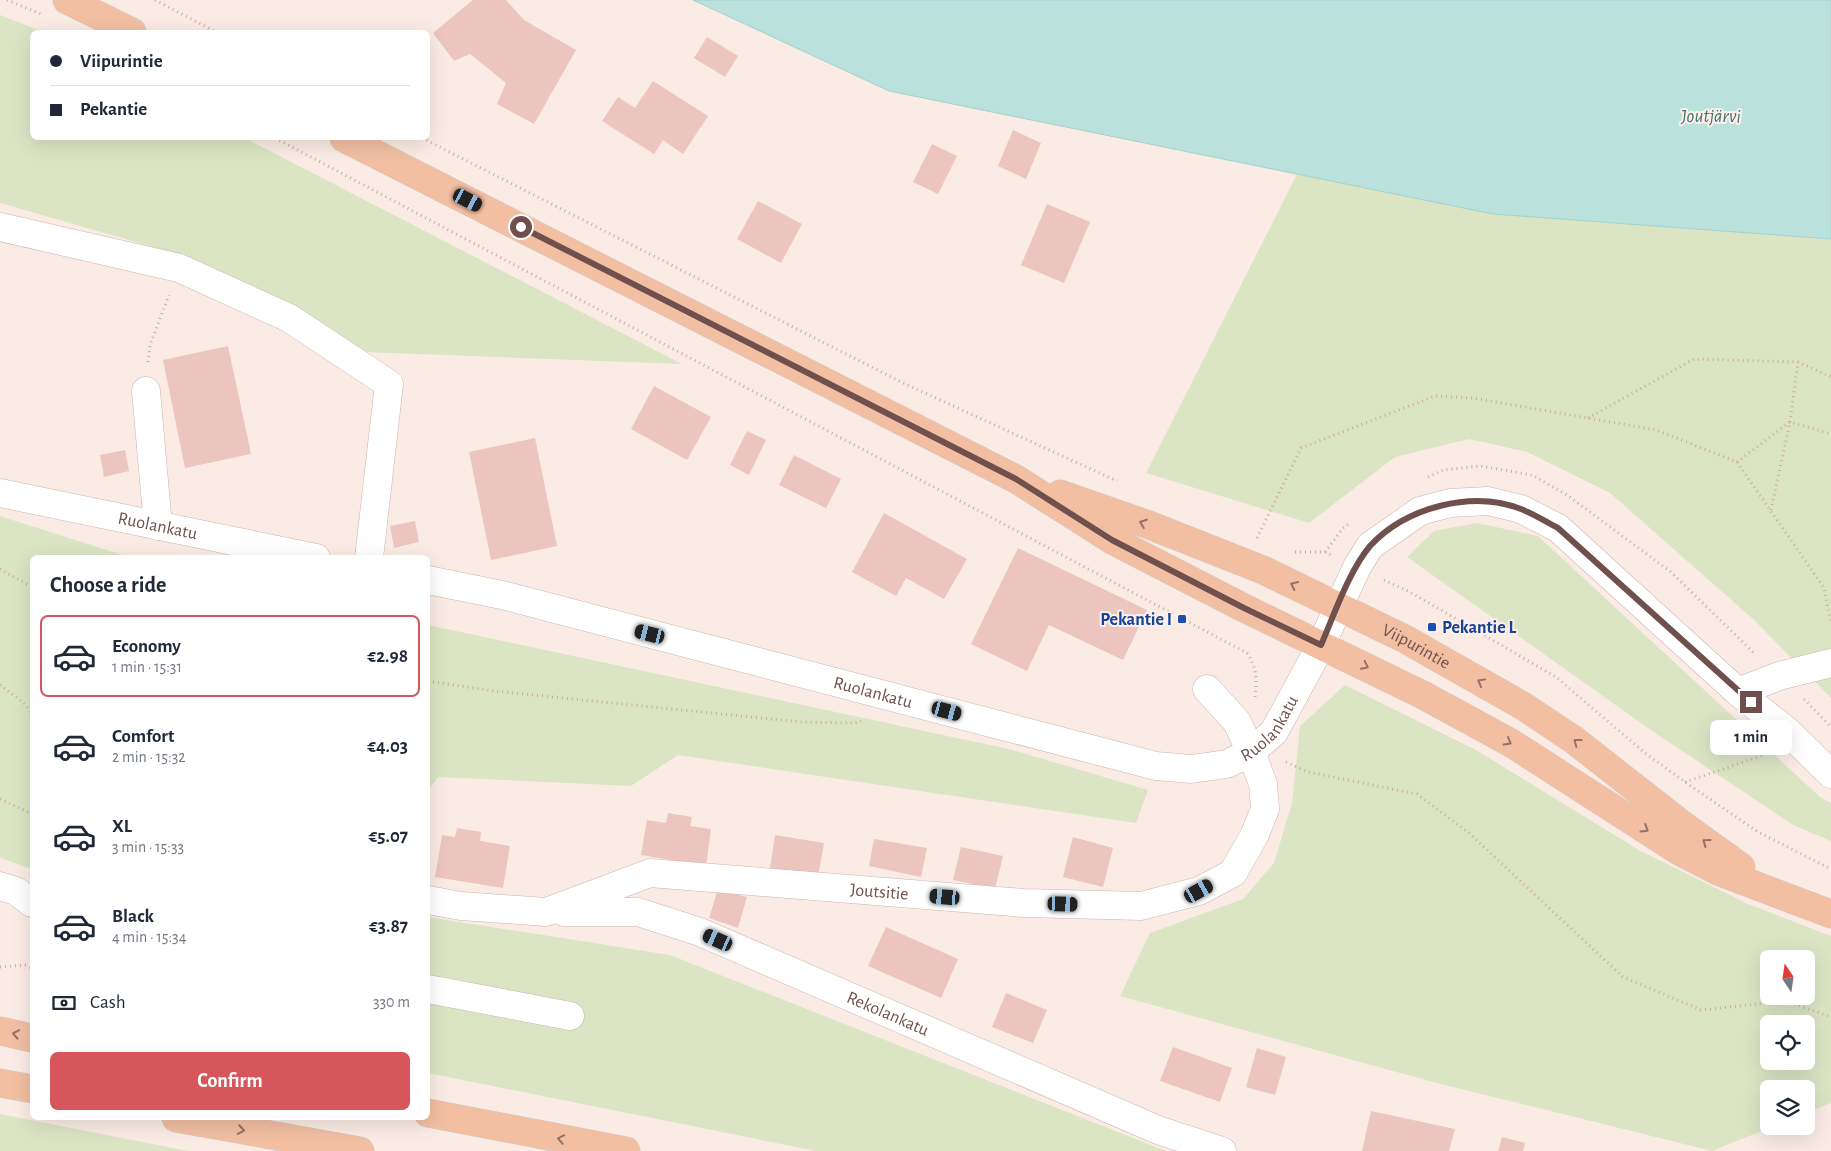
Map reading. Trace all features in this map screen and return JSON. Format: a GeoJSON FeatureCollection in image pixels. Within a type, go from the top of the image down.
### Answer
{"type":"FeatureCollection","features":[{"type":"Feature","properties":{"kind":"main road"},"geometry":{"type":"LineString","coordinates":[[67,0],[128,30]]}},
{"type":"Feature","properties":{"kind":"main road","name":"Viipurintie"},"geometry":{"type":"LineString","coordinates":[[348,140],[1016,479],[1112,540],[1244,608],[1423,694],[1511,744],[1679,851],[1720,872],[1831,914]]}},
{"type":"Feature","properties":{"kind":"main road","name":"Viipurintie"},"geometry":{"type":"LineString","coordinates":[[1016,479],[1149,525],[1263,570],[1405,639],[1524,706],[1574,740],[1680,823],[1774,891]]}},
{"type":"Feature","properties":{"kind":"main road"},"geometry":{"type":"LineString","coordinates":[[0,1031],[30,1038]]}},
{"type":"Feature","properties":{"kind":"main road"},"geometry":{"type":"LineString","coordinates":[[0,1082],[30,1089]]}},
{"type":"Feature","properties":{"kind":"main road"},"geometry":{"type":"LineString","coordinates":[[430,1113],[626,1151]]}},
{"type":"Feature","properties":{"kind":"main road"},"geometry":{"type":"LineString","coordinates":[[187,1120],[360,1151]]}},
{"type":"Feature","properties":{"kind":"street"},"geometry":{"type":"LineString","coordinates":[[0,227],[179,268],[289,318],[389,384],[369,555]]}},
{"type":"Feature","properties":{"kind":"street"},"geometry":{"type":"LineString","coordinates":[[146,390],[158,526]]}},
{"type":"Feature","properties":{"kind":"street","name":"Ruolankatu"},"geometry":{"type":"LineString","coordinates":[[0,493],[301,555]]}},
{"type":"Feature","properties":{"kind":"street","name":"Ruolankatu"},"geometry":{"type":"LineString","coordinates":[[430,580],[502,595],[1156,766],[1191,769],[1227,764],[1254,750],[1274,732],[1321,645],[1338,606],[1370,546],[1420,511],[1450,503],[1496,503],[1521,509],[1558,528],[1738,692],[1788,732],[1831,774]]}},
{"type":"Feature","properties":{"kind":"street"},"geometry":{"type":"LineString","coordinates":[[1738,692],[1779,676],[1831,663]]}},
{"type":"Feature","properties":{"kind":"street","name":"Joutsitie"},"geometry":{"type":"LineString","coordinates":[[430,900],[461,906],[546,912],[650,873],[1024,903],[1141,906],[1199,891],[1233,873],[1255,834],[1265,809],[1263,784],[1254,750],[1237,722],[1207,689]]}},
{"type":"Feature","properties":{"kind":"street"},"geometry":{"type":"LineString","coordinates":[[0,886],[16,891],[30,902]]}},
{"type":"Feature","properties":{"kind":"street","name":"Rekolankatu"},"geometry":{"type":"LineString","coordinates":[[546,912],[638,912],[700,932],[1158,1130],[1222,1151]]}},
{"type":"Feature","properties":{"kind":"street"},"geometry":{"type":"LineString","coordinates":[[430,989],[570,1016]]}},
{"type":"Feature","properties":{"kind":"path"},"geometry":{"type":"LineString","coordinates":[[154,0],[212,30]]}},
{"type":"Feature","properties":{"kind":"path"},"geometry":{"type":"LineString","coordinates":[[278,140],[1246,653],[1254,664],[1257,681],[1254,697],[1237,722]]}},
{"type":"Feature","properties":{"kind":"path"},"geometry":{"type":"LineString","coordinates":[[146,390],[150,345],[179,268]]}},
{"type":"Feature","properties":{"kind":"path"},"geometry":{"type":"LineString","coordinates":[[1587,418],[1694,359],[1798,362],[1831,377]]}},
{"type":"Feature","properties":{"kind":"path"},"geometry":{"type":"LineString","coordinates":[[1771,511],[1790,422],[1798,362]]}},
{"type":"Feature","properties":{"kind":"path"},"geometry":{"type":"LineString","coordinates":[[1255,543],[1301,448],[1435,396],[1473,398],[1656,430],[1737,462],[1824,588],[1831,624]]}},
{"type":"Feature","properties":{"kind":"path"},"geometry":{"type":"LineString","coordinates":[[1790,422],[1831,434]]}},
{"type":"Feature","properties":{"kind":"path"},"geometry":{"type":"LineString","coordinates":[[1737,462],[1790,422]]}},
{"type":"Feature","properties":{"kind":"path"},"geometry":{"type":"LineString","coordinates":[[0,569],[30,586]]}},
{"type":"Feature","properties":{"kind":"path"},"geometry":{"type":"LineString","coordinates":[[430,681],[503,692],[800,722],[855,723],[864,719]]}},
{"type":"Feature","properties":{"kind":"path"},"geometry":{"type":"LineString","coordinates":[[0,685],[24,703],[30,710]]}},
{"type":"Feature","properties":{"kind":"path"},"geometry":{"type":"LineString","coordinates":[[1685,782],[1761,756],[1815,710]]}},
{"type":"Feature","properties":{"kind":"path"},"geometry":{"type":"LineString","coordinates":[[1254,750],[1308,772],[1417,794],[1469,833],[1623,977],[1700,1010],[1786,1001],[1831,1017]]}},
{"type":"Feature","properties":{"kind":"path"},"geometry":{"type":"LineString","coordinates":[[0,799],[30,813]]}},
{"type":"Feature","properties":{"kind":"path"},"geometry":{"type":"LineString","coordinates":[[0,966],[25,965],[30,967]]}},
{"type":"Feature","properties":{"kind":"green space"},"geometry":{"type":"Polygon","coordinates":[[[0,15],[39,30],[30,30],[30,140],[249,140],[682,364],[365,352],[192,258],[0,203],[0,15]]]}},
{"type":"Feature","properties":{"kind":"green space"},"geometry":{"type":"Polygon","coordinates":[[[1297,174],[1493,214],[1831,239],[1831,698],[1753,619],[1610,493],[1527,452],[1469,439],[1395,457],[1309,523],[1146,473],[1297,174]]]}},
{"type":"Feature","properties":{"kind":"green space"},"geometry":{"type":"Polygon","coordinates":[[[0,516],[123,555],[30,555],[30,868],[0,858],[0,516]]]}},
{"type":"Feature","properties":{"kind":"green space"},"geometry":{"type":"Polygon","coordinates":[[[1477,523],[1538,536],[1820,797],[1831,803],[1831,841],[1793,825],[1655,733],[1407,557],[1434,531],[1477,523]]]}},
{"type":"Feature","properties":{"kind":"green space"},"geometry":{"type":"Polygon","coordinates":[[[430,625],[1013,750],[1148,790],[1136,823],[678,755],[631,786],[438,777],[430,788],[430,625]]]}},
{"type":"Feature","properties":{"kind":"green space"},"geometry":{"type":"Polygon","coordinates":[[[1345,685],[1476,750],[1639,850],[1748,904],[1831,936],[1831,1103],[1815,1109],[1815,1080],[1760,1080],[1760,1132],[1712,1151],[1433,1082],[1120,996],[1150,933],[1243,899],[1274,863],[1292,803],[1300,726],[1345,685]]]}},
{"type":"Feature","properties":{"kind":"green space"},"geometry":{"type":"Polygon","coordinates":[[[430,917],[670,955],[1166,1151],[816,1151],[430,1073],[430,917]]]}},
{"type":"Feature","properties":{"kind":"green space"},"geometry":{"type":"Polygon","coordinates":[[[0,1114],[188,1151],[0,1151],[0,1114]]]}},
{"type":"Feature","properties":{"kind":"water","name":"Joutjärvi"},"geometry":{"type":"Polygon","coordinates":[[[693,0],[1831,0],[1831,239],[1493,214],[889,91],[693,0]]]}},
{"type":"Feature","properties":{"kind":"building"},"geometry":{"type":"Polygon","coordinates":[[[473,0],[506,0],[524,20],[576,50],[534,124],[497,104],[506,83],[470,54],[454,61],[433,33],[473,0]]]}},
{"type":"Feature","properties":{"kind":"building"},"geometry":{"type":"Polygon","coordinates":[[[707,37],[738,56],[725,77],[694,58],[707,37]]]}},
{"type":"Feature","properties":{"kind":"building"},"geometry":{"type":"Polygon","coordinates":[[[653,81],[708,116],[683,154],[663,140],[654,154],[602,121],[618,97],[635,108],[653,81]]]}},
{"type":"Feature","properties":{"kind":"building"},"geometry":{"type":"Polygon","coordinates":[[[1013,130],[1041,143],[1026,179],[998,166],[1013,130]]]}},
{"type":"Feature","properties":{"kind":"building"},"geometry":{"type":"Polygon","coordinates":[[[932,144],[957,156],[938,194],[913,182],[932,144]]]}},
{"type":"Feature","properties":{"kind":"building"},"geometry":{"type":"Polygon","coordinates":[[[758,201],[802,224],[781,263],[737,239],[758,201]]]}},
{"type":"Feature","properties":{"kind":"building"},"geometry":{"type":"Polygon","coordinates":[[[1047,204],[1090,222],[1064,283],[1021,265],[1047,204]]]}},
{"type":"Feature","properties":{"kind":"building"},"geometry":{"type":"Polygon","coordinates":[[[228,346],[251,454],[185,468],[163,360],[228,346]]]}},
{"type":"Feature","properties":{"kind":"building"},"geometry":{"type":"Polygon","coordinates":[[[654,386],[711,417],[687,460],[631,429],[654,386]]]}},
{"type":"Feature","properties":{"kind":"building"},"geometry":{"type":"Polygon","coordinates":[[[747,431],[766,440],[749,475],[730,465],[747,431]]]}},
{"type":"Feature","properties":{"kind":"building"},"geometry":{"type":"Polygon","coordinates":[[[535,438],[557,546],[491,560],[469,452],[535,438]]]}},
{"type":"Feature","properties":{"kind":"building"},"geometry":{"type":"Polygon","coordinates":[[[125,450],[129,471],[104,477],[100,455],[125,450]]]}},
{"type":"Feature","properties":{"kind":"building"},"geometry":{"type":"Polygon","coordinates":[[[794,455],[841,479],[826,508],[779,485],[794,455]]]}},
{"type":"Feature","properties":{"kind":"building"},"geometry":{"type":"Polygon","coordinates":[[[884,513],[967,559],[944,599],[906,578],[896,596],[852,572],[884,513]]]}},
{"type":"Feature","properties":{"kind":"building"},"geometry":{"type":"Polygon","coordinates":[[[415,521],[419,542],[394,548],[390,526],[415,521]]]}},
{"type":"Feature","properties":{"kind":"building"},"geometry":{"type":"Polygon","coordinates":[[[1018,548],[1147,610],[1123,660],[1049,625],[1027,671],[971,644],[1018,548]]]}},
{"type":"Feature","properties":{"kind":"building"},"geometry":{"type":"Polygon","coordinates":[[[668,813],[692,817],[690,826],[711,829],[706,866],[641,855],[647,820],[666,823],[668,813]]]}},
{"type":"Feature","properties":{"kind":"building"},"geometry":{"type":"Polygon","coordinates":[[[457,828],[481,832],[480,841],[510,846],[503,888],[435,877],[442,835],[455,837],[457,828]]]}},
{"type":"Feature","properties":{"kind":"building"},"geometry":{"type":"Polygon","coordinates":[[[775,835],[824,843],[818,877],[770,868],[775,835]]]}},
{"type":"Feature","properties":{"kind":"building"},"geometry":{"type":"Polygon","coordinates":[[[1073,837],[1113,848],[1103,887],[1063,877],[1073,837]]]}},
{"type":"Feature","properties":{"kind":"building"},"geometry":{"type":"Polygon","coordinates":[[[874,839],[927,848],[921,877],[869,866],[874,839]]]}},
{"type":"Feature","properties":{"kind":"building"},"geometry":{"type":"Polygon","coordinates":[[[961,847],[1003,856],[995,889],[953,880],[961,847]]]}},
{"type":"Feature","properties":{"kind":"building"},"geometry":{"type":"Polygon","coordinates":[[[718,889],[747,897],[738,928],[709,918],[718,889]]]}},
{"type":"Feature","properties":{"kind":"building"},"geometry":{"type":"Polygon","coordinates":[[[886,927],[958,959],[941,998],[868,966],[886,927]]]}},
{"type":"Feature","properties":{"kind":"building"},"geometry":{"type":"Polygon","coordinates":[[[1006,993],[1047,1010],[1033,1043],[992,1027],[1006,993]]]}},
{"type":"Feature","properties":{"kind":"building"},"geometry":{"type":"Polygon","coordinates":[[[1173,1047],[1232,1068],[1220,1102],[1160,1081],[1173,1047]]]}},
{"type":"Feature","properties":{"kind":"building"},"geometry":{"type":"Polygon","coordinates":[[[1257,1048],[1286,1057],[1275,1095],[1246,1087],[1257,1048]]]}},
{"type":"Feature","properties":{"kind":"building"},"geometry":{"type":"Polygon","coordinates":[[[1371,1111],[1455,1129],[1449,1151],[1362,1151],[1371,1111]]]}},
{"type":"Feature","properties":{"kind":"building"},"geometry":{"type":"Polygon","coordinates":[[[1502,1137],[1525,1143],[1523,1151],[1498,1151],[1502,1137]]]}},
{"type":"Feature","properties":{"kind":"place","name":"Pekantie I"},"geometry":{"type":"Point","coordinates":[1182,619]}},
{"type":"Feature","properties":{"kind":"place","name":"Pekantie L"},"geometry":{"type":"Point","coordinates":[1432,627]}},
{"type":"Feature","properties":{"kind":"route"},"geometry":{"type":"LineString","coordinates":[[521,227],[1016,479],[1112,540],[1244,608],[1321,645],[1344,593],[1370,546],[1392,528],[1420,511],[1450,503],[1488,501],[1521,509],[1558,528],[1751,702]]}}]}
